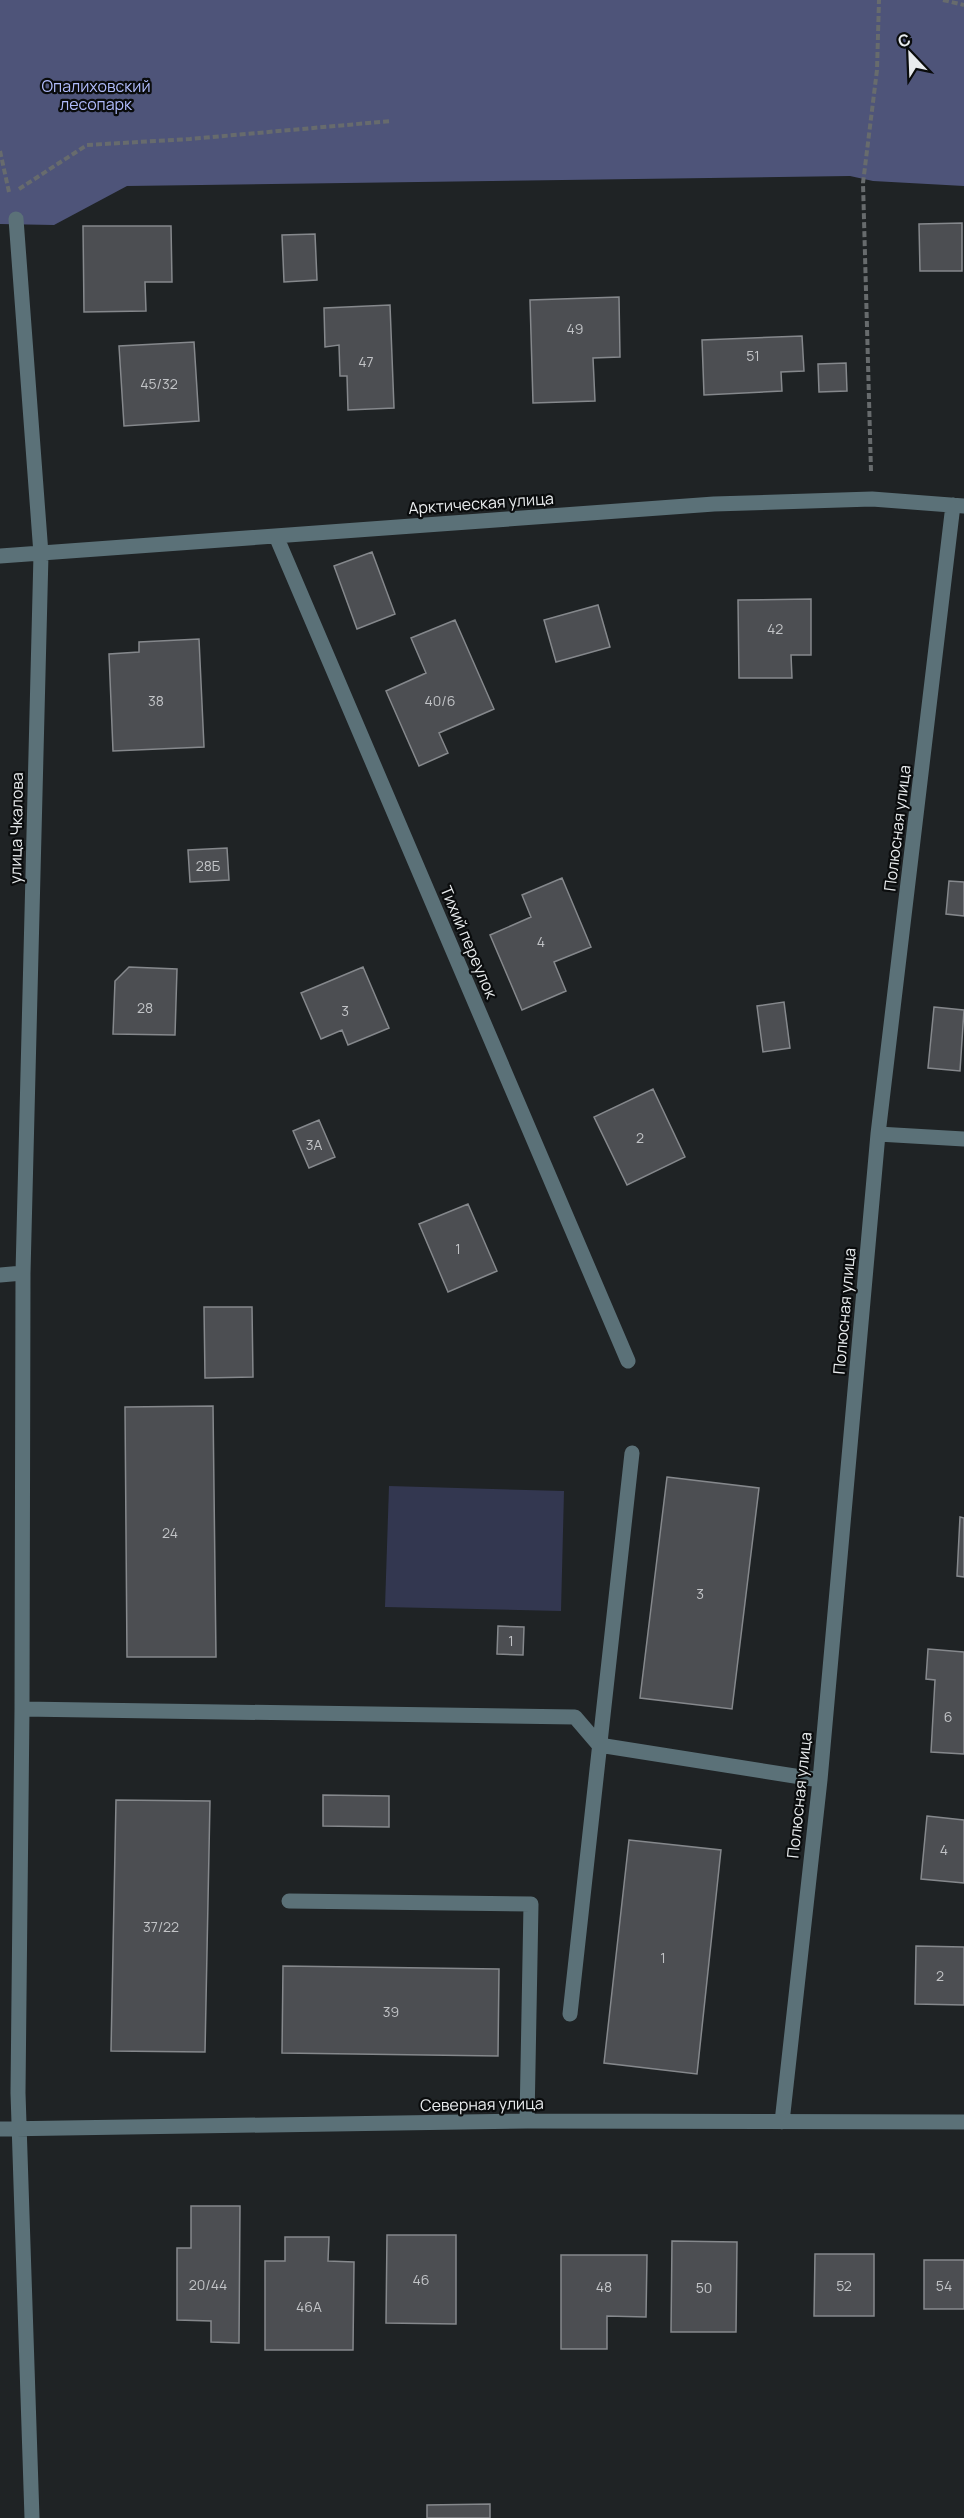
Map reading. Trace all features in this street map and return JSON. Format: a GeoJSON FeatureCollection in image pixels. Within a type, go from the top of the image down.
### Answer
{"type":"FeatureCollection","features":[{"type":"Feature","properties":{"kind":"street","name":"улица Чкалова"},"geometry":{"type":"LineString","coordinates":[[16,219],[41,554],[23,1273],[18,2130],[32,2518]]}},
{"type":"Feature","properties":{"kind":"street","name":"Арктическая улица"},"geometry":{"type":"LineString","coordinates":[[0,556],[714,504],[872,499],[959,506]]}},
{"type":"Feature","properties":{"kind":"street","name":"Полюсная улица"},"geometry":{"type":"LineString","coordinates":[[782,2122],[820,1780],[878,1134],[959,506]]}},
{"type":"Feature","properties":{"kind":"street","name":"Тихий переулок"},"geometry":{"type":"LineString","coordinates":[[276,536],[628,1361]]}},
{"type":"Feature","properties":{"kind":"street"},"geometry":{"type":"LineString","coordinates":[[878,1134],[964,1139]]}},
{"type":"Feature","properties":{"kind":"street"},"geometry":{"type":"LineString","coordinates":[[0,1275],[23,1273]]}},
{"type":"Feature","properties":{"kind":"street"},"geometry":{"type":"LineString","coordinates":[[570,2014],[632,1453]]}},
{"type":"Feature","properties":{"kind":"street"},"geometry":{"type":"LineString","coordinates":[[22,1709],[575,1717],[599,1745],[820,1780]]}},
{"type":"Feature","properties":{"kind":"street"},"geometry":{"type":"LineString","coordinates":[[289,1901],[531,1904],[527,2121]]}},
{"type":"Feature","properties":{"kind":"street","name":"Северная улица"},"geometry":{"type":"LineString","coordinates":[[0,2129],[527,2121],[964,2122]]}},
{"type":"Feature","properties":{"kind":"path"},"geometry":{"type":"LineString","coordinates":[[872,499],[862,183],[878,70],[879,0]]}},
{"type":"Feature","properties":{"kind":"path"},"geometry":{"type":"LineString","coordinates":[[943,0],[964,5]]}},
{"type":"Feature","properties":{"kind":"path"},"geometry":{"type":"LineString","coordinates":[[0,151],[9,195],[87,145],[190,139],[391,121]]}},
{"type":"Feature","properties":{"kind":"shaded area"},"geometry":{"type":"Polygon","coordinates":[[[389,1486],[564,1491],[561,1611],[385,1607],[389,1486]]]}},
{"type":"Feature","properties":{"kind":"green space","name":"Опалиховский лесопарк"},"geometry":{"type":"Polygon","coordinates":[[[0,0],[964,0],[964,186],[873,181],[850,176],[127,186],[54,225],[0,224],[0,0]]]}},
{"type":"Feature","properties":{"kind":"building"},"geometry":{"type":"Polygon","coordinates":[[[962,223],[962,271],[920,271],[919,224],[962,223]]]}},
{"type":"Feature","properties":{"kind":"building"},"geometry":{"type":"Polygon","coordinates":[[[83,226],[171,226],[172,282],[145,282],[146,311],[84,312],[83,226]]]}},
{"type":"Feature","properties":{"kind":"building"},"geometry":{"type":"Polygon","coordinates":[[[315,234],[317,280],[284,282],[282,235],[315,234]]]}},
{"type":"Feature","properties":{"kind":"building"},"geometry":{"type":"Polygon","coordinates":[[[619,297],[620,357],[593,358],[595,401],[533,403],[530,300],[619,297]]]}},
{"type":"Feature","properties":{"kind":"building"},"geometry":{"type":"Polygon","coordinates":[[[390,305],[394,408],[348,410],[347,376],[340,376],[339,345],[325,347],[324,308],[390,305]]]}},
{"type":"Feature","properties":{"kind":"building"},"geometry":{"type":"Polygon","coordinates":[[[802,336],[804,371],[781,372],[782,391],[704,395],[702,340],[802,336]]]}},
{"type":"Feature","properties":{"kind":"building"},"geometry":{"type":"Polygon","coordinates":[[[194,342],[199,421],[124,426],[119,346],[194,342]]]}},
{"type":"Feature","properties":{"kind":"building"},"geometry":{"type":"Polygon","coordinates":[[[846,363],[847,391],[819,392],[818,364],[846,363]]]}},
{"type":"Feature","properties":{"kind":"building"},"geometry":{"type":"Polygon","coordinates":[[[372,552],[395,614],[357,629],[334,566],[372,552]]]}},
{"type":"Feature","properties":{"kind":"building"},"geometry":{"type":"Polygon","coordinates":[[[811,599],[811,655],[791,655],[792,678],[739,678],[738,600],[811,599]]]}},
{"type":"Feature","properties":{"kind":"building"},"geometry":{"type":"Polygon","coordinates":[[[598,605],[610,647],[556,662],[544,620],[598,605]]]}},
{"type":"Feature","properties":{"kind":"building"},"geometry":{"type":"Polygon","coordinates":[[[455,620],[494,709],[439,733],[448,753],[419,766],[386,691],[426,673],[411,638],[455,620]]]}},
{"type":"Feature","properties":{"kind":"building"},"geometry":{"type":"Polygon","coordinates":[[[199,639],[204,747],[113,751],[109,654],[139,652],[139,642],[199,639]]]}},
{"type":"Feature","properties":{"kind":"building"},"geometry":{"type":"Polygon","coordinates":[[[227,848],[229,880],[190,882],[188,850],[227,848]]]}},
{"type":"Feature","properties":{"kind":"building"},"geometry":{"type":"Polygon","coordinates":[[[562,878],[591,947],[554,962],[566,991],[522,1010],[490,935],[531,917],[522,895],[562,878]]]}},
{"type":"Feature","properties":{"kind":"building"},"geometry":{"type":"Polygon","coordinates":[[[949,881],[964,882],[964,916],[946,914],[949,881]]]}},
{"type":"Feature","properties":{"kind":"building"},"geometry":{"type":"Polygon","coordinates":[[[129,967],[177,969],[175,1035],[113,1034],[115,981],[129,967]]]}},
{"type":"Feature","properties":{"kind":"building"},"geometry":{"type":"Polygon","coordinates":[[[363,967],[389,1028],[348,1045],[342,1030],[321,1039],[301,993],[363,967]]]}},
{"type":"Feature","properties":{"kind":"building"},"geometry":{"type":"Polygon","coordinates":[[[784,1002],[790,1048],[763,1052],[757,1006],[784,1002]]]}},
{"type":"Feature","properties":{"kind":"building"},"geometry":{"type":"Polygon","coordinates":[[[934,1007],[964,1010],[960,1071],[928,1068],[934,1007]]]}},
{"type":"Feature","properties":{"kind":"building"},"geometry":{"type":"Polygon","coordinates":[[[653,1089],[685,1157],[627,1185],[594,1117],[653,1089]]]}},
{"type":"Feature","properties":{"kind":"building"},"geometry":{"type":"Polygon","coordinates":[[[319,1120],[335,1157],[309,1168],[293,1131],[319,1120]]]}},
{"type":"Feature","properties":{"kind":"building"},"geometry":{"type":"Polygon","coordinates":[[[468,1204],[497,1271],[448,1292],[419,1224],[468,1204]]]}},
{"type":"Feature","properties":{"kind":"building"},"geometry":{"type":"Polygon","coordinates":[[[204,1307],[252,1307],[253,1377],[205,1378],[204,1307]]]}},
{"type":"Feature","properties":{"kind":"building"},"geometry":{"type":"Polygon","coordinates":[[[213,1406],[216,1657],[127,1657],[125,1407],[213,1406]]]}},
{"type":"Feature","properties":{"kind":"building"},"geometry":{"type":"Polygon","coordinates":[[[667,1477],[759,1488],[732,1709],[640,1698],[667,1477]]]}},
{"type":"Feature","properties":{"kind":"building"},"geometry":{"type":"Polygon","coordinates":[[[960,1517],[964,1518],[964,1577],[957,1576],[960,1517]]]}},
{"type":"Feature","properties":{"kind":"building"},"geometry":{"type":"Polygon","coordinates":[[[498,1626],[524,1627],[523,1655],[497,1654],[498,1626]]]}},
{"type":"Feature","properties":{"kind":"building"},"geometry":{"type":"Polygon","coordinates":[[[928,1649],[964,1652],[964,1754],[931,1752],[935,1680],[926,1679],[928,1649]]]}},
{"type":"Feature","properties":{"kind":"building"},"geometry":{"type":"Polygon","coordinates":[[[323,1795],[389,1796],[389,1827],[323,1826],[323,1795]]]}},
{"type":"Feature","properties":{"kind":"building"},"geometry":{"type":"Polygon","coordinates":[[[116,1800],[210,1801],[205,2052],[111,2051],[116,1800]]]}},
{"type":"Feature","properties":{"kind":"building"},"geometry":{"type":"Polygon","coordinates":[[[927,1816],[964,1820],[964,1883],[921,1879],[927,1816]]]}},
{"type":"Feature","properties":{"kind":"building"},"geometry":{"type":"Polygon","coordinates":[[[629,1840],[721,1850],[697,2074],[604,2063],[629,1840]]]}},
{"type":"Feature","properties":{"kind":"building"},"geometry":{"type":"Polygon","coordinates":[[[916,1946],[964,1947],[964,2005],[915,2004],[916,1946]]]}},
{"type":"Feature","properties":{"kind":"building"},"geometry":{"type":"Polygon","coordinates":[[[283,1966],[499,1969],[498,2056],[282,2053],[283,1966]]]}},
{"type":"Feature","properties":{"kind":"building"},"geometry":{"type":"Polygon","coordinates":[[[191,2206],[240,2206],[239,2343],[211,2342],[211,2321],[177,2320],[177,2248],[191,2248],[191,2206]]]}},
{"type":"Feature","properties":{"kind":"building"},"geometry":{"type":"Polygon","coordinates":[[[387,2235],[456,2235],[456,2324],[386,2323],[387,2235]]]}},
{"type":"Feature","properties":{"kind":"building"},"geometry":{"type":"Polygon","coordinates":[[[285,2237],[329,2237],[328,2261],[354,2262],[353,2350],[265,2350],[265,2261],[285,2261],[285,2237]]]}},
{"type":"Feature","properties":{"kind":"building"},"geometry":{"type":"Polygon","coordinates":[[[672,2241],[737,2242],[736,2332],[671,2332],[672,2241]]]}},
{"type":"Feature","properties":{"kind":"building"},"geometry":{"type":"Polygon","coordinates":[[[815,2254],[874,2254],[874,2316],[814,2316],[815,2254]]]}},
{"type":"Feature","properties":{"kind":"building"},"geometry":{"type":"Polygon","coordinates":[[[561,2255],[647,2255],[646,2317],[607,2316],[607,2349],[561,2349],[561,2255]]]}},
{"type":"Feature","properties":{"kind":"building"},"geometry":{"type":"Polygon","coordinates":[[[924,2260],[964,2260],[964,2309],[924,2309],[924,2260]]]}},
{"type":"Feature","properties":{"kind":"building"},"geometry":{"type":"Polygon","coordinates":[[[490,2504],[490,2518],[427,2518],[427,2505],[490,2504]]]}}]}
